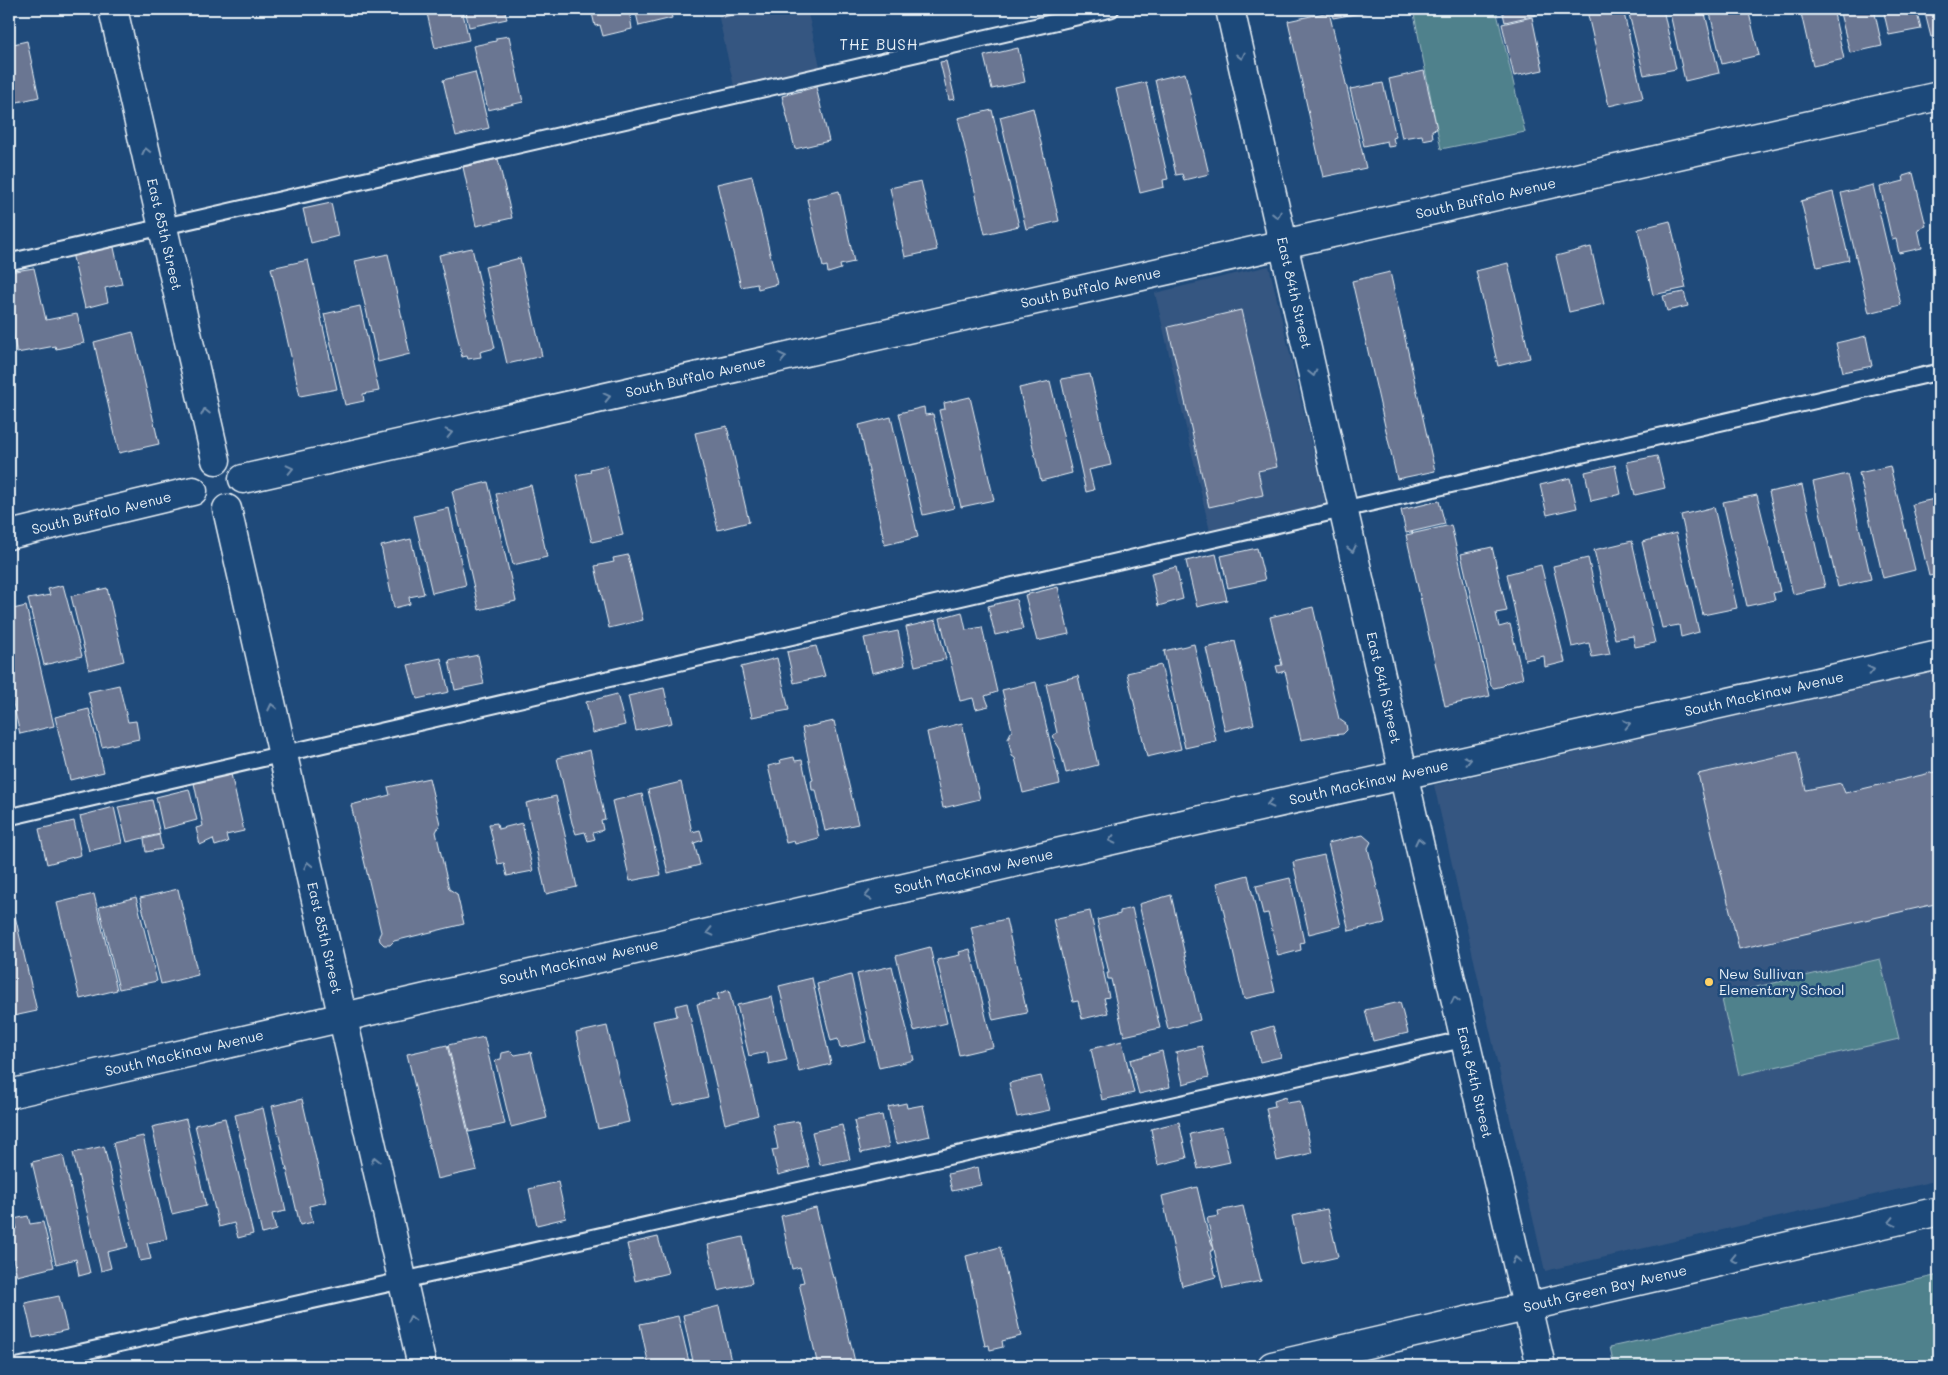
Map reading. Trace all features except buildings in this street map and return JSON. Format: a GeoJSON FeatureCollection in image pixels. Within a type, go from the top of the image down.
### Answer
{"type":"FeatureCollection","features":[{"type":"Feature","properties":{"kind":"street","name":"East 85th Street"},"geometry":{"type":"LineString","coordinates":[[114,9],[216,460]]}},
{"type":"Feature","properties":{"kind":"street","name":"East 84th Street"},"geometry":{"type":"LineString","coordinates":[[1230,9],[1403,774],[1541,1366]]}},
{"type":"Feature","properties":{"kind":"street","name":"South Buffalo Avenue"},"geometry":{"type":"LineString","coordinates":[[243,479],[1939,96]]}},
{"type":"Feature","properties":{"kind":"street"},"geometry":{"type":"LineString","coordinates":[[216,460],[230,462],[236,467],[243,479],[239,500],[227,509],[213,510],[206,508],[195,498],[192,482],[194,474],[207,462],[216,460]]}},
{"type":"Feature","properties":{"kind":"street","name":"South Buffalo Avenue"},"geometry":{"type":"LineString","coordinates":[[9,534],[193,491]]}},
{"type":"Feature","properties":{"kind":"street","name":"East 85th Street"},"geometry":{"type":"LineString","coordinates":[[227,509],[422,1366]]}},
{"type":"Feature","properties":{"kind":"street","name":"South Mackinaw Avenue"},"geometry":{"type":"LineString","coordinates":[[9,1094],[342,1016],[1403,774],[1939,655]]}},
{"type":"Feature","properties":{"kind":"street","name":"South Green Bay Avenue"},"geometry":{"type":"LineString","coordinates":[[1272,1366],[1939,1211]]}},
{"type":"Feature","properties":{"kind":"lane"},"geometry":{"type":"LineString","coordinates":[[9,262],[1110,9]]}},
{"type":"Feature","properties":{"kind":"lane"},"geometry":{"type":"LineString","coordinates":[[9,817],[1939,372]]}},
{"type":"Feature","properties":{"kind":"lane"},"geometry":{"type":"LineString","coordinates":[[19,1366],[403,1281],[1465,1039]]}},
{"type":"Feature","properties":{"kind":"shaded area"},"geometry":{"type":"Polygon","coordinates":[[[717,9],[807,9],[822,75],[736,95],[717,9]]]}},
{"type":"Feature","properties":{"kind":"shaded area"},"geometry":{"type":"Polygon","coordinates":[[[1269,266],[1328,513],[1212,540],[1155,293],[1269,266]]]}},
{"type":"Feature","properties":{"kind":"shaded area","name":"New Sullivan Elementary School"},"geometry":{"type":"Polygon","coordinates":[[[1939,670],[1939,1180],[1545,1271],[1434,785],[1939,670]]]}},
{"type":"Feature","properties":{"kind":"green space"},"geometry":{"type":"Polygon","coordinates":[[[1413,9],[1496,9],[1525,132],[1441,149],[1413,9]]]}},
{"type":"Feature","properties":{"kind":"green space"},"geometry":{"type":"Polygon","coordinates":[[[1880,959],[1899,1039],[1739,1075],[1721,995],[1880,959]]]}},
{"type":"Feature","properties":{"kind":"green space"},"geometry":{"type":"Polygon","coordinates":[[[1939,1275],[1939,1366],[1614,1366],[1610,1347],[1939,1275]]]}},
{"type":"Feature","properties":{"kind":"place","name":"New Sullivan Elementary School"},"geometry":{"type":"Point","coordinates":[1709,982]}},
{"type":"Feature","properties":{"kind":"district","name":"THE BUSH"},"geometry":{"type":"Point","coordinates":[879,45]}}]}
